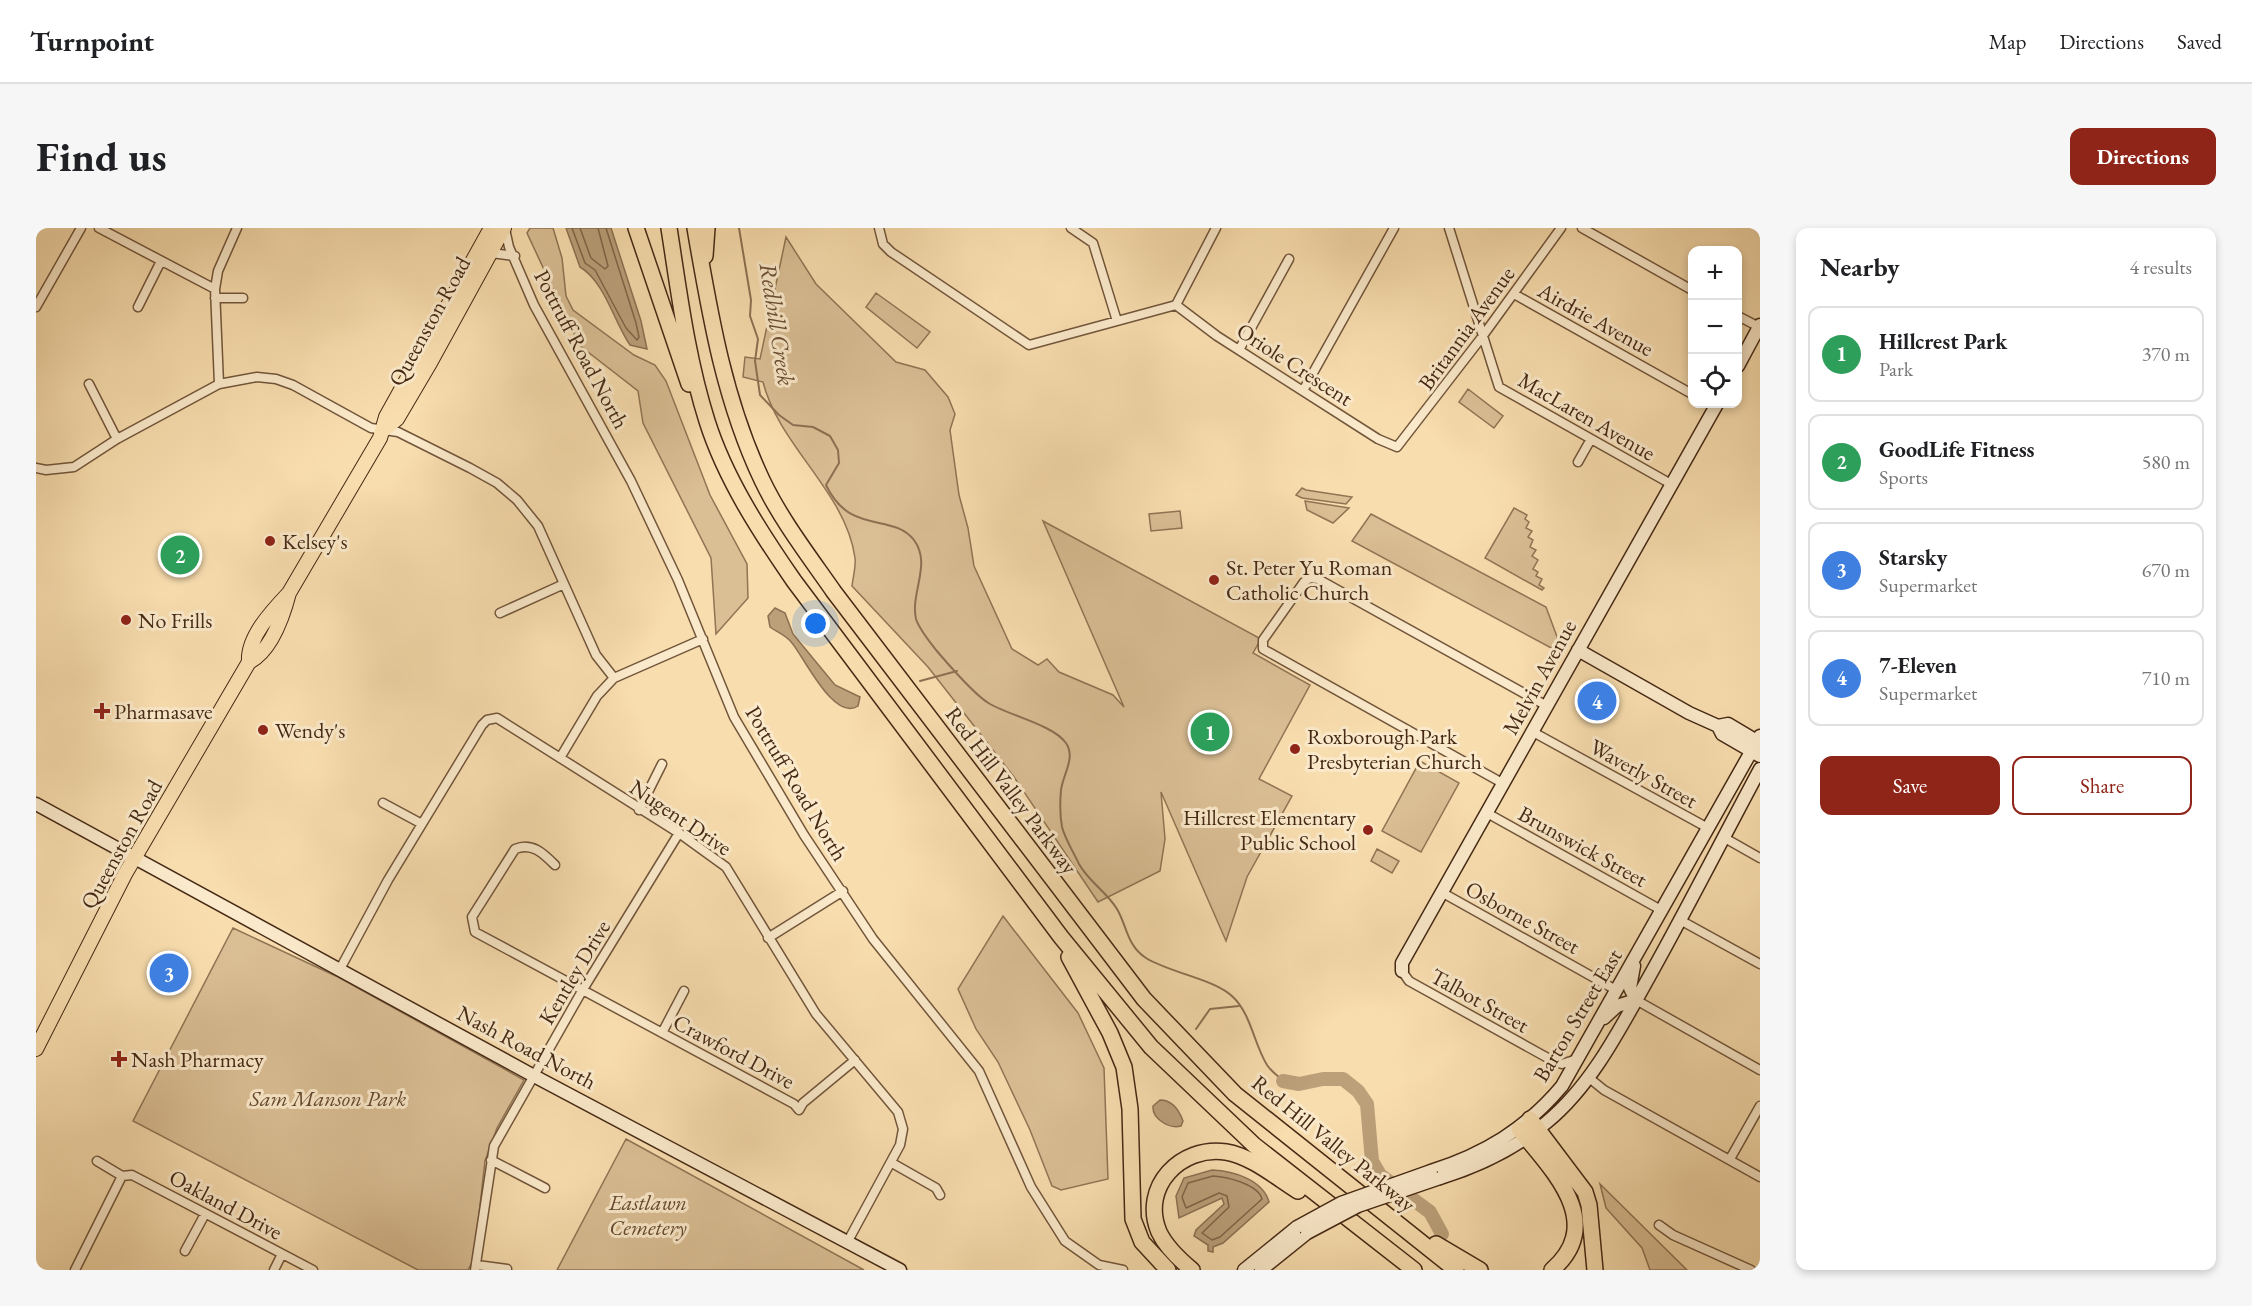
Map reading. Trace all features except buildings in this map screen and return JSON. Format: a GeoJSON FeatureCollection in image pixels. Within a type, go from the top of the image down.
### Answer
{"type":"FeatureCollection","features":[{"type":"Feature","properties":{"kind":"highway"},"geometry":{"type":"LineString","coordinates":[[636,228],[691,391],[743,500],[767,542],[1061,938],[1151,1047],[1202,1098],[1254,1145],[1414,1270]]}},
{"type":"Feature","properties":{"kind":"highway"},"geometry":{"type":"LineString","coordinates":[[669,228],[688,344],[707,422]]}},
{"type":"Feature","properties":{"kind":"highway","name":"Red Hill Valley Parkway"},"geometry":{"type":"LineString","coordinates":[[695,228],[717,352],[730,401],[762,481],[795,537],[834,592],[1144,999],[1236,1094],[1456,1270]]}},
{"type":"Feature","properties":{"kind":"highway"},"geometry":{"type":"LineString","coordinates":[[703,274],[707,228]]}},
{"type":"Feature","properties":{"kind":"highway"},"geometry":{"type":"LineString","coordinates":[[1061,938],[1074,970],[1110,1033],[1124,1067],[1130,1109],[1132,1219],[1142,1242],[1168,1270]]}},
{"type":"Feature","properties":{"kind":"highway"},"geometry":{"type":"LineString","coordinates":[[1528,1129],[1565,1189],[1574,1211],[1573,1238],[1563,1258],[1552,1270]]}},
{"type":"Feature","properties":{"kind":"highway"},"geometry":{"type":"LineString","coordinates":[[1528,1129],[1585,1192],[1589,1205],[1595,1270]]}},
{"type":"Feature","properties":{"kind":"highway"},"geometry":{"type":"LineString","coordinates":[[1192,1270],[1165,1242],[1159,1232],[1155,1210],[1158,1190],[1163,1178],[1173,1166],[1191,1155],[1209,1151],[1233,1154],[1302,1193],[1326,1203]]}},
{"type":"Feature","properties":{"kind":"highway"},"geometry":{"type":"LineString","coordinates":[[1401,1226],[1422,1235],[1480,1270]]}},
{"type":"Feature","properties":{"kind":"main road","name":"Queenston Road"},"geometry":{"type":"LineString","coordinates":[[384,430],[386,417],[491,228]]}},
{"type":"Feature","properties":{"kind":"main road","name":"Queenston Road"},"geometry":{"type":"LineString","coordinates":[[36,1049],[135,858],[249,662],[259,657],[284,613],[289,593],[384,430],[397,419],[504,228]]}},
{"type":"Feature","properties":{"kind":"main road"},"geometry":{"type":"LineString","coordinates":[[1742,357],[1759,326]]}},
{"type":"Feature","properties":{"kind":"main road","name":"Melvin Avenue"},"geometry":{"type":"LineString","coordinates":[[1402,971],[1402,963],[1504,784],[1712,408]]}},
{"type":"Feature","properties":{"kind":"main road"},"geometry":{"type":"LineString","coordinates":[[1578,650],[1718,726],[1722,734],[1758,745]]}},
{"type":"Feature","properties":{"kind":"main road","name":"Barton Street East"},"geometry":{"type":"LineString","coordinates":[[1528,1129],[1562,1086],[1707,828],[1758,745]]}},
{"type":"Feature","properties":{"kind":"main road","name":"Barton Street East"},"geometry":{"type":"LineString","coordinates":[[1244,1270],[1350,1199],[1435,1174],[1528,1129],[1569,1100],[1588,1077],[1636,1000],[1760,769]]}},
{"type":"Feature","properties":{"kind":"main road","name":"Nash Road North"},"geometry":{"type":"LineString","coordinates":[[36,804],[534,1076],[900,1270]]}},
{"type":"Feature","properties":{"kind":"main road"},"geometry":{"type":"LineString","coordinates":[[1591,1033],[1617,1006],[1636,1000],[1630,988],[1636,956]]}},
{"type":"Feature","properties":{"kind":"main road","name":"Barton Street East"},"geometry":{"type":"LineString","coordinates":[[1262,1270],[1302,1230]]}},
{"type":"Feature","properties":{"kind":"street"},"geometry":{"type":"LineString","coordinates":[[36,306],[81,228]]}},
{"type":"Feature","properties":{"kind":"street"},"geometry":{"type":"LineString","coordinates":[[99,228],[215,293],[243,298]]}},
{"type":"Feature","properties":{"kind":"street"},"geometry":{"type":"LineString","coordinates":[[219,384],[215,293],[218,271],[237,228]]}},
{"type":"Feature","properties":{"kind":"street","name":"Pottruff Road North"},"geometry":{"type":"LineString","coordinates":[[504,228],[509,247],[534,305],[630,481],[703,639],[734,717],[804,834],[873,939],[979,1071],[1031,1187],[1065,1241],[1099,1265],[1123,1270]]}},
{"type":"Feature","properties":{"kind":"street"},"geometry":{"type":"LineString","coordinates":[[879,228],[883,244],[891,252],[1022,342],[1036,344],[1176,305],[1216,228]]}},
{"type":"Feature","properties":{"kind":"street"},"geometry":{"type":"LineString","coordinates":[[1071,228],[1093,243],[1117,321]]}},
{"type":"Feature","properties":{"kind":"street"},"geometry":{"type":"LineString","coordinates":[[1304,389],[1394,228]]}},
{"type":"Feature","properties":{"kind":"street","name":"MacLaren Avenue"},"geometry":{"type":"LineString","coordinates":[[1449,228],[1499,387],[1671,484]]}},
{"type":"Feature","properties":{"kind":"street","name":"Britannia Avenue"},"geometry":{"type":"LineString","coordinates":[[1397,447],[1482,337],[1561,228]]}},
{"type":"Feature","properties":{"kind":"street"},"geometry":{"type":"LineString","coordinates":[[1582,228],[1688,288]]}},
{"type":"Feature","properties":{"kind":"street","name":"Pottruff Road North"},"geometry":{"type":"LineString","coordinates":[[491,254],[514,256]]}},
{"type":"Feature","properties":{"kind":"street"},"geometry":{"type":"LineString","coordinates":[[1239,350],[1289,260]]}},
{"type":"Feature","properties":{"kind":"street"},"geometry":{"type":"LineString","coordinates":[[138,307],[160,261]]}},
{"type":"Feature","properties":{"kind":"street","name":"Airdrie Avenue"},"geometry":{"type":"LineString","coordinates":[[1514,294],[1688,392]]}},
{"type":"Feature","properties":{"kind":"street","name":"Oriole Crescent"},"geometry":{"type":"LineString","coordinates":[[1176,305],[1184,313],[1239,350],[1304,389],[1378,439],[1397,447]]}},
{"type":"Feature","properties":{"kind":"street"},"geometry":{"type":"LineString","coordinates":[[1742,318],[1759,326]]}},
{"type":"Feature","properties":{"kind":"street"},"geometry":{"type":"LineString","coordinates":[[36,468],[46,470],[74,467],[117,439],[219,384],[257,377],[276,379],[311,393],[371,428],[398,432],[470,468],[510,495],[538,526],[596,655],[614,678]]}},
{"type":"Feature","properties":{"kind":"street"},"geometry":{"type":"LineString","coordinates":[[89,384],[117,439]]}},
{"type":"Feature","properties":{"kind":"street"},"geometry":{"type":"LineString","coordinates":[[1578,462],[1591,439]]}},
{"type":"Feature","properties":{"kind":"street"},"geometry":{"type":"LineString","coordinates":[[1504,784],[1263,649],[1263,639],[1304,582],[1312,578],[1318,579],[1547,706]]}},
{"type":"Feature","properties":{"kind":"street"},"geometry":{"type":"LineString","coordinates":[[500,613],[564,584]]}},
{"type":"Feature","properties":{"kind":"street"},"geometry":{"type":"LineString","coordinates":[[560,758],[591,705],[614,678],[703,639]]}},
{"type":"Feature","properties":{"kind":"street","name":"Nugent Drive"},"geometry":{"type":"LineString","coordinates":[[340,969],[422,824],[487,720],[497,718],[639,810],[679,833],[726,867],[810,1006],[898,1112],[903,1128],[900,1145],[848,1241]]}},
{"type":"Feature","properties":{"kind":"street","name":"Waverly Street"},"geometry":{"type":"LineString","coordinates":[[1533,732],[1707,828]]}},
{"type":"Feature","properties":{"kind":"street"},"geometry":{"type":"LineString","coordinates":[[639,810],[662,765]]}},
{"type":"Feature","properties":{"kind":"street"},"geometry":{"type":"LineString","coordinates":[[383,804],[422,824]]}},
{"type":"Feature","properties":{"kind":"street","name":"Brunswick Street"},"geometry":{"type":"LineString","coordinates":[[1487,813],[1661,910]]}},
{"type":"Feature","properties":{"kind":"street","name":"Kentley Drive"},"geometry":{"type":"LineString","coordinates":[[476,1267],[494,1146],[582,991],[679,833]]}},
{"type":"Feature","properties":{"kind":"street"},"geometry":{"type":"LineString","coordinates":[[1723,837],[1760,858]]}},
{"type":"Feature","properties":{"kind":"street","name":"Crawford Drive"},"geometry":{"type":"LineString","coordinates":[[555,865],[543,852],[532,847],[524,845],[515,849],[472,917],[472,927],[482,937],[794,1104],[799,1110],[804,1103],[855,1060]]}},
{"type":"Feature","properties":{"kind":"street"},"geometry":{"type":"LineString","coordinates":[[768,938],[843,891]]}},
{"type":"Feature","properties":{"kind":"street","name":"Osborne Street"},"geometry":{"type":"LineString","coordinates":[[1443,893],[1616,990]]}},
{"type":"Feature","properties":{"kind":"street"},"geometry":{"type":"LineString","coordinates":[[1680,920],[1760,964]]}},
{"type":"Feature","properties":{"kind":"street","name":"Talbot Street"},"geometry":{"type":"LineString","coordinates":[[1402,971],[1409,981],[1555,1062],[1562,1064],[1577,1059]]}},
{"type":"Feature","properties":{"kind":"street"},"geometry":{"type":"LineString","coordinates":[[662,1033],[684,991]]}},
{"type":"Feature","properties":{"kind":"street"},"geometry":{"type":"LineString","coordinates":[[1636,1000],[1760,1070]]}},
{"type":"Feature","properties":{"kind":"street"},"geometry":{"type":"LineString","coordinates":[[1588,1077],[1604,1090],[1760,1177]]}},
{"type":"Feature","properties":{"kind":"street"},"geometry":{"type":"LineString","coordinates":[[1730,1159],[1760,1106]]}},
{"type":"Feature","properties":{"kind":"street"},"geometry":{"type":"LineString","coordinates":[[491,1160],[545,1188]]}},
{"type":"Feature","properties":{"kind":"street","name":"Oakland Drive"},"geometry":{"type":"LineString","coordinates":[[97,1161],[122,1176],[132,1175],[313,1270]]}},
{"type":"Feature","properties":{"kind":"street"},"geometry":{"type":"LineString","coordinates":[[892,1163],[936,1188],[940,1195]]}},
{"type":"Feature","properties":{"kind":"street"},"geometry":{"type":"LineString","coordinates":[[75,1270],[122,1176]]}},
{"type":"Feature","properties":{"kind":"street"},"geometry":{"type":"LineString","coordinates":[[185,1251],[205,1214]]}},
{"type":"Feature","properties":{"kind":"street"},"geometry":{"type":"LineString","coordinates":[[1659,1225],[1673,1235],[1751,1270]]}},
{"type":"Feature","properties":{"kind":"street"},"geometry":{"type":"LineString","coordinates":[[274,1270],[282,1254]]}},
{"type":"Feature","properties":{"kind":"street"},"geometry":{"type":"LineString","coordinates":[[476,1267],[507,1269]]}},
{"type":"Feature","properties":{"kind":"green space"},"geometry":{"type":"Polygon","coordinates":[[[530,228],[553,228],[562,258],[566,296],[573,310],[634,355],[655,365],[666,381],[710,495],[747,564],[748,598],[716,634],[711,558],[643,423],[638,391],[579,345],[527,233],[530,228]]]}},
{"type":"Feature","properties":{"kind":"green space"},"geometry":{"type":"Polygon","coordinates":[[[786,237],[816,284],[896,362],[925,370],[948,397],[955,414],[950,430],[959,495],[968,528],[974,566],[1012,649],[1038,665],[1047,659],[1059,672],[1113,695],[1124,707],[1043,521],[1261,639],[1253,653],[1310,685],[1259,779],[1292,796],[1247,877],[1226,941],[1161,792],[1165,839],[1160,871],[1098,902],[1014,777],[928,667],[852,586],[855,558],[849,534],[839,512],[783,427],[771,405],[763,382],[743,377],[745,357],[760,359],[786,237]]]}},
{"type":"Feature","properties":{"kind":"green space"},"geometry":{"type":"Polygon","coordinates":[[[876,293],[930,332],[917,348],[866,307],[876,293]]]}},
{"type":"Feature","properties":{"kind":"green space"},"geometry":{"type":"Polygon","coordinates":[[[1468,389],[1503,416],[1494,428],[1459,402],[1468,389]]]}},
{"type":"Feature","properties":{"kind":"green space"},"geometry":{"type":"Polygon","coordinates":[[[1302,488],[1352,497],[1346,504],[1302,498],[1296,495],[1302,488]]]}},
{"type":"Feature","properties":{"kind":"green space"},"geometry":{"type":"Polygon","coordinates":[[[1305,501],[1349,508],[1333,523],[1307,510],[1305,501]]]}},
{"type":"Feature","properties":{"kind":"green space"},"geometry":{"type":"Polygon","coordinates":[[[1514,508],[1527,515],[1525,519],[1529,522],[1526,528],[1532,531],[1528,537],[1533,540],[1530,547],[1536,550],[1532,556],[1538,560],[1533,569],[1538,572],[1536,576],[1542,579],[1539,585],[1544,588],[1542,590],[1485,558],[1514,508]]]}},
{"type":"Feature","properties":{"kind":"green space"},"geometry":{"type":"Polygon","coordinates":[[[1180,511],[1182,528],[1151,531],[1149,514],[1180,511]]]}},
{"type":"Feature","properties":{"kind":"green space"},"geometry":{"type":"Polygon","coordinates":[[[1371,514],[1546,607],[1559,642],[1555,650],[1352,541],[1371,514]]]}},
{"type":"Feature","properties":{"kind":"green space"},"geometry":{"type":"Polygon","coordinates":[[[1420,761],[1459,783],[1421,852],[1382,831],[1420,761]]]}},
{"type":"Feature","properties":{"kind":"green space"},"geometry":{"type":"Polygon","coordinates":[[[1377,849],[1399,861],[1392,873],[1371,861],[1377,849]]]}},
{"type":"Feature","properties":{"kind":"green space"},"geometry":{"type":"Polygon","coordinates":[[[1003,916],[1078,1013],[1104,1068],[1108,1179],[1061,1190],[1052,1186],[1030,1130],[998,1062],[976,1029],[958,989],[1003,916]]]}},
{"type":"Feature","properties":{"kind":"green space","name":"Sam Manson Park"},"geometry":{"type":"Polygon","coordinates":[[[233,928],[338,977],[524,1080],[497,1128],[485,1161],[474,1259],[468,1270],[418,1270],[133,1121],[233,928]]]}},
{"type":"Feature","properties":{"kind":"green space","name":"Eastlawn Cemetery"},"geometry":{"type":"Polygon","coordinates":[[[626,1139],[864,1270],[557,1270],[626,1139]]]}},
{"type":"Feature","properties":{"kind":"green space"},"geometry":{"type":"Polygon","coordinates":[[[1600,1184],[1687,1270],[1650,1270],[1642,1248],[1606,1208],[1600,1184]]]}},
{"type":"Feature","properties":{"kind":"water"},"geometry":{"type":"Polygon","coordinates":[[[566,228],[611,228],[641,321],[647,349],[630,345],[603,292],[589,274],[580,267],[566,228]]]}},
{"type":"Feature","properties":{"kind":"water"},"geometry":{"type":"Polygon","coordinates":[[[775,608],[785,613],[793,634],[835,685],[860,697],[858,706],[849,708],[839,705],[830,697],[820,686],[792,643],[770,627],[768,616],[775,608]]]}},
{"type":"Feature","properties":{"kind":"water"},"geometry":{"type":"Polygon","coordinates":[[[1160,1100],[1165,1100],[1175,1106],[1183,1121],[1181,1126],[1171,1126],[1158,1119],[1153,1106],[1160,1100]]]}},
{"type":"Feature","properties":{"kind":"water"},"geometry":{"type":"Polygon","coordinates":[[[1212,1170],[1229,1172],[1254,1182],[1266,1194],[1269,1202],[1223,1243],[1213,1247],[1213,1252],[1208,1251],[1208,1245],[1194,1236],[1196,1230],[1224,1204],[1222,1198],[1179,1218],[1176,1196],[1184,1178],[1212,1170]]]}},
{"type":"Feature","properties":{"kind":"waterway","name":"Redhill Creek"},"geometry":{"type":"LineString","coordinates":[[739,228],[751,300],[750,316],[758,339],[755,361],[760,395],[779,415],[793,425],[813,427],[830,436],[838,450],[839,463],[826,485],[836,501],[847,511],[859,517],[894,527],[905,532],[914,540],[921,559],[915,609],[916,619],[925,635],[948,664],[984,700],[1052,731],[1066,743],[1070,754],[1061,790],[1063,832],[1083,870],[1117,909],[1135,948],[1146,958],[1215,985],[1233,997],[1244,1012],[1267,1065],[1283,1081]]}},
{"type":"Feature","properties":{"kind":"waterway"},"geometry":{"type":"LineString","coordinates":[[920,681],[957,671]]}},
{"type":"Feature","properties":{"kind":"waterway"},"geometry":{"type":"LineString","coordinates":[[1196,1029],[1210,1009],[1239,1006]]}},
{"type":"Feature","properties":{"kind":"waterway","name":"Redhill Creek"},"geometry":{"type":"LineString","coordinates":[[1283,1081],[1299,1084],[1323,1079],[1343,1079],[1358,1091],[1367,1104],[1372,1161],[1380,1175],[1430,1212],[1442,1234]]}},
{"type":"Feature","properties":{"kind":"place","name":"Kelsey's"},"geometry":{"type":"Point","coordinates":[270,541]}},
{"type":"Feature","properties":{"kind":"place","name":"GoodLife Fitness"},"geometry":{"type":"Point","coordinates":[180,555]}},
{"type":"Feature","properties":{"kind":"place","name":"St. Peter Yu Roman Catholic Church"},"geometry":{"type":"Point","coordinates":[1214,580]}},
{"type":"Feature","properties":{"kind":"place","name":"No Frills"},"geometry":{"type":"Point","coordinates":[126,620]}},
{"type":"Feature","properties":{"kind":"place","name":"7-Eleven"},"geometry":{"type":"Point","coordinates":[1597,701]}},
{"type":"Feature","properties":{"kind":"place","name":"Pharmasave"},"geometry":{"type":"Point","coordinates":[102,711]}},
{"type":"Feature","properties":{"kind":"place","name":"Wendy's"},"geometry":{"type":"Point","coordinates":[263,730]}},
{"type":"Feature","properties":{"kind":"place","name":"Hillcrest Park"},"geometry":{"type":"Point","coordinates":[1210,732]}},
{"type":"Feature","properties":{"kind":"place","name":"Roxborough Park Presbyterian Church"},"geometry":{"type":"Point","coordinates":[1295,749]}},
{"type":"Feature","properties":{"kind":"place","name":"Hillcrest Elementary Public School"},"geometry":{"type":"Point","coordinates":[1368,830]}},
{"type":"Feature","properties":{"kind":"place","name":"Starsky"},"geometry":{"type":"Point","coordinates":[169,973]}},
{"type":"Feature","properties":{"kind":"place","name":"Nash Pharmacy"},"geometry":{"type":"Point","coordinates":[119,1059]}}]}
